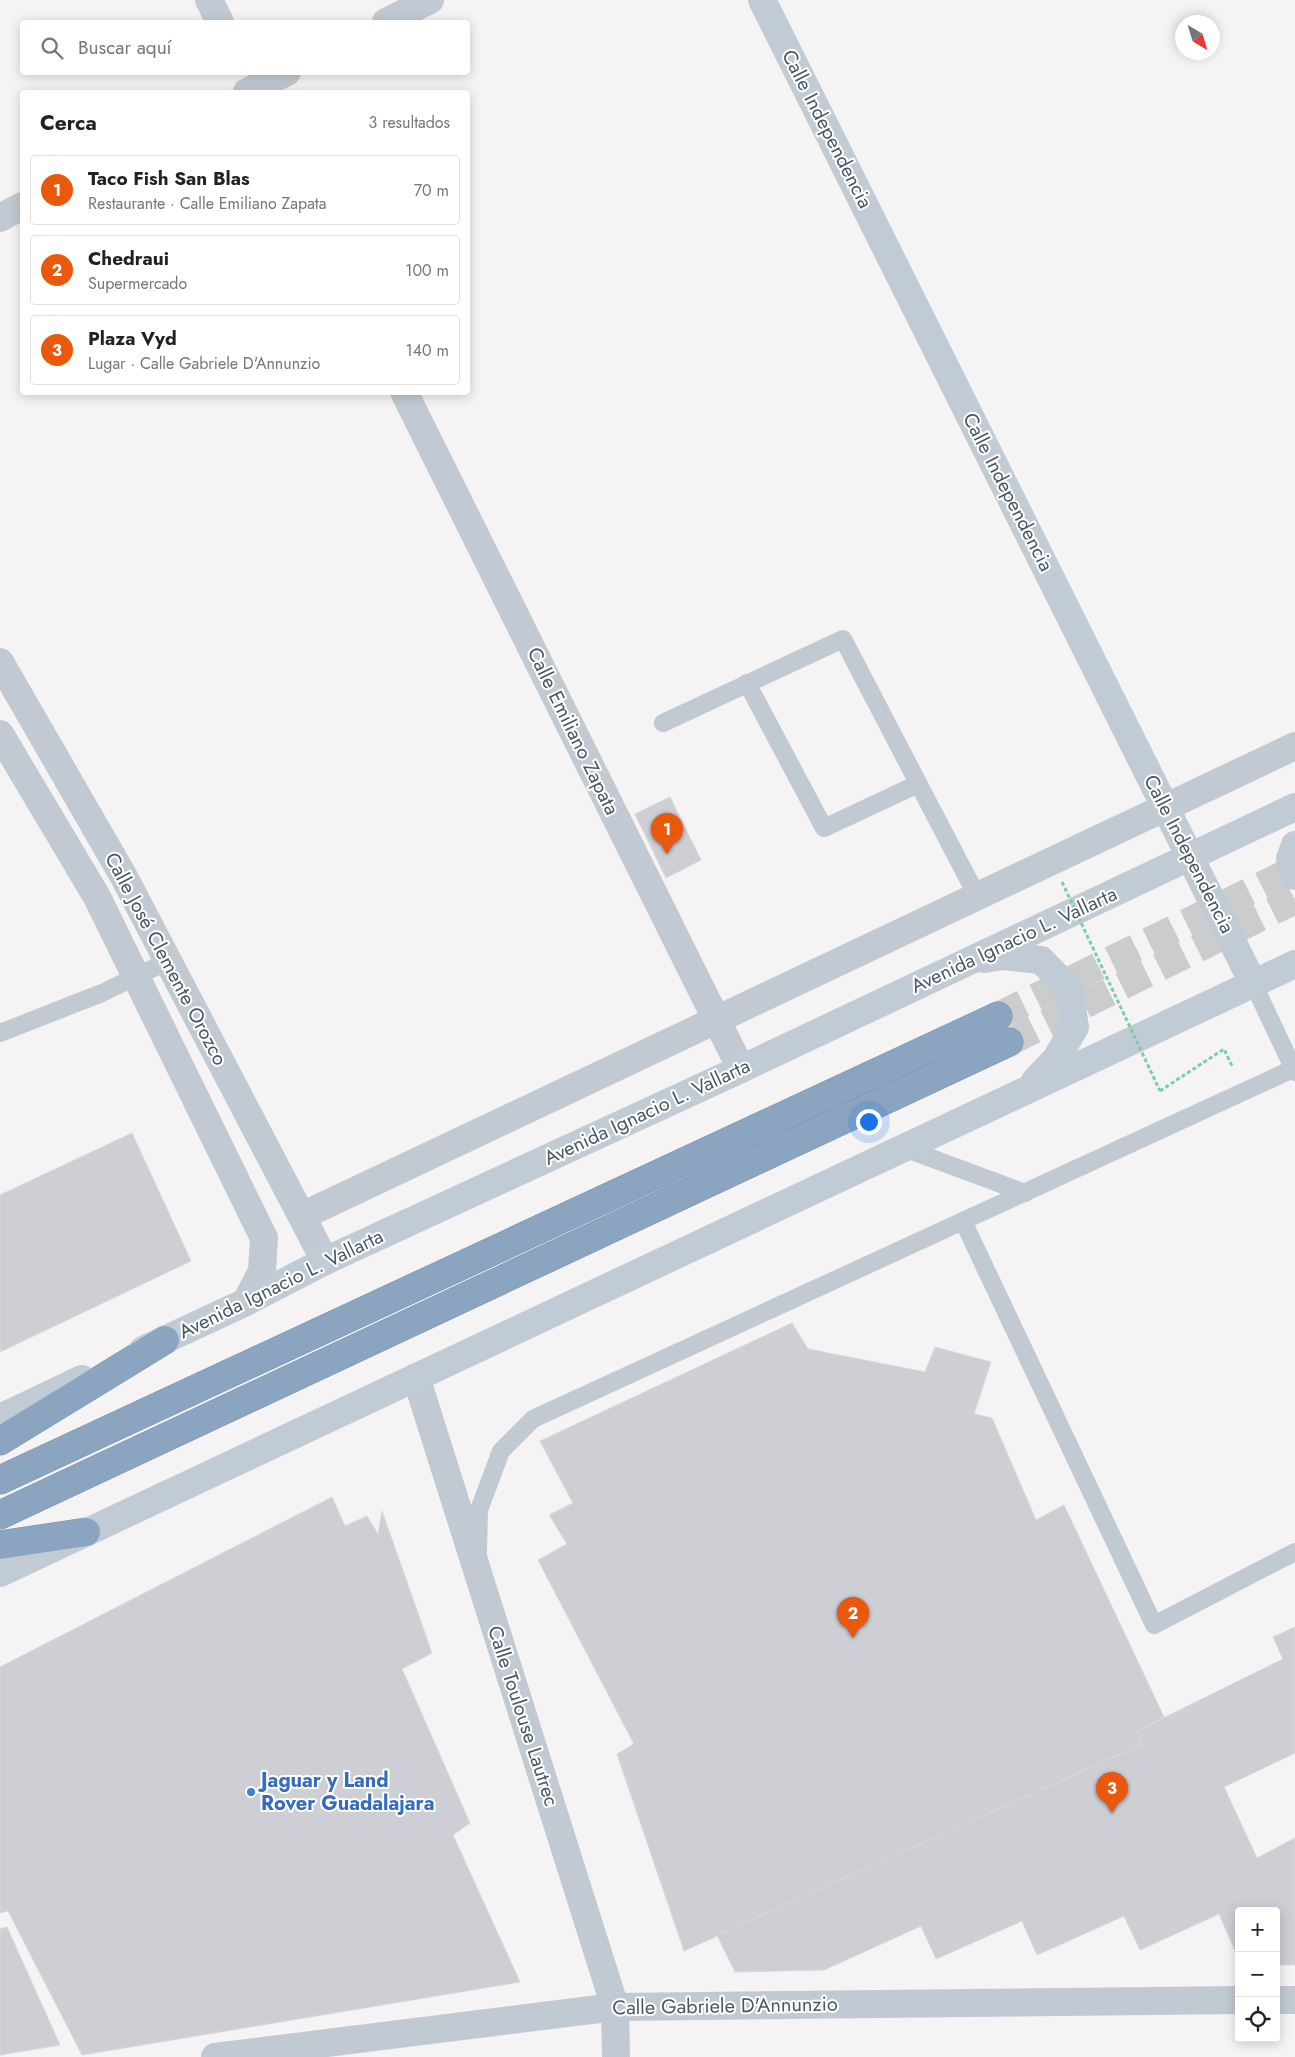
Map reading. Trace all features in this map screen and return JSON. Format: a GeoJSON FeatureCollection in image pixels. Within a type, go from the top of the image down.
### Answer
{"type":"FeatureCollection","features":[{"type":"Feature","properties":{"kind":"highway"},"geometry":{"type":"LineString","coordinates":[[0,1480],[998,1016]]}},
{"type":"Feature","properties":{"kind":"highway"},"geometry":{"type":"LineString","coordinates":[[0,1515],[1009,1042]]}},
{"type":"Feature","properties":{"kind":"highway"},"geometry":{"type":"LineString","coordinates":[[0,1441],[165,1340]]}},
{"type":"Feature","properties":{"kind":"highway"},"geometry":{"type":"LineString","coordinates":[[0,1545],[86,1532]]}},
{"type":"Feature","properties":{"kind":"street"},"geometry":{"type":"LineString","coordinates":[[209,0],[219,20]]}},
{"type":"Feature","properties":{"kind":"street"},"geometry":{"type":"LineString","coordinates":[[390,20],[430,0]]}},
{"type":"Feature","properties":{"kind":"street","name":"Calle Independencia"},"geometry":{"type":"LineString","coordinates":[[762,0],[1253,983]]}},
{"type":"Feature","properties":{"kind":"street"},"geometry":{"type":"LineString","coordinates":[[250,87],[280,75]]}},
{"type":"Feature","properties":{"kind":"street"},"geometry":{"type":"LineString","coordinates":[[0,218],[20,207]]}},
{"type":"Feature","properties":{"kind":"street","name":"Calle Emiliano Zapata"},"geometry":{"type":"LineString","coordinates":[[405,395],[741,1068]]}},
{"type":"Feature","properties":{"kind":"street","name":"Calle José Clemente Orozco"},"geometry":{"type":"LineString","coordinates":[[0,662],[124,877],[325,1261]]}},
{"type":"Feature","properties":{"kind":"street","name":"Calle José Clemente Orozco"},"geometry":{"type":"LineString","coordinates":[[0,734],[96,897],[264,1238],[262,1271],[246,1302]]}},
{"type":"Feature","properties":{"kind":"street"},"geometry":{"type":"LineString","coordinates":[[302,1216],[1295,746]]}},
{"type":"Feature","properties":{"kind":"street","name":"Avenida Ignacio L. Vallarta"},"geometry":{"type":"LineString","coordinates":[[0,1418],[246,1302],[325,1261],[741,1068],[1295,807]]}},
{"type":"Feature","properties":{"kind":"street"},"geometry":{"type":"LineString","coordinates":[[1295,845],[1290,859],[1295,876]]}},
{"type":"Feature","properties":{"kind":"street"},"geometry":{"type":"LineString","coordinates":[[966,962],[1003,956],[1041,960],[1069,989],[1075,1027],[1056,1059],[1027,1090]]}},
{"type":"Feature","properties":{"kind":"street"},"geometry":{"type":"LineString","coordinates":[[0,1573],[1295,964]]}},
{"type":"Feature","properties":{"kind":"street","name":"Calle Toulouse Lautrec"},"geometry":{"type":"LineString","coordinates":[[416,1377],[615,2007],[616,2057]]}},
{"type":"Feature","properties":{"kind":"street","name":"Calle Gabriele D'Annunzio"},"geometry":{"type":"LineString","coordinates":[[215,2057],[615,2007],[1235,2000]]}},
{"type":"Feature","properties":{"kind":"street"},"geometry":{"type":"LineString","coordinates":[[1280,2000],[1295,2000]]}},
{"type":"Feature","properties":{"kind":"lane"},"geometry":{"type":"LineString","coordinates":[[663,723],[843,639],[977,896]]}},
{"type":"Feature","properties":{"kind":"lane"},"geometry":{"type":"LineString","coordinates":[[747,683],[824,828],[918,784]]}},
{"type":"Feature","properties":{"kind":"lane"},"geometry":{"type":"LineString","coordinates":[[0,1033],[102,993],[168,961]]}},
{"type":"Feature","properties":{"kind":"lane"},"geometry":{"type":"LineString","coordinates":[[478,1576],[479,1510],[501,1451],[533,1419],[1243,1092],[1293,1063],[1253,983]]}},
{"type":"Feature","properties":{"kind":"lane"},"geometry":{"type":"LineString","coordinates":[[904,1148],[1025,1193]]}},
{"type":"Feature","properties":{"kind":"lane"},"geometry":{"type":"LineString","coordinates":[[962,1221],[1154,1625],[1295,1552]]}},
{"type":"Feature","properties":{"kind":"path"},"geometry":{"type":"LineString","coordinates":[[1062,882],[1160,1091],[1224,1049],[1243,1092]]}},
{"type":"Feature","properties":{"kind":"building"},"geometry":{"type":"Polygon","coordinates":[[[670,797],[701,860],[666,878],[635,814],[670,797]]]}},
{"type":"Feature","properties":{"kind":"building"},"geometry":{"type":"Polygon","coordinates":[[[132,1133],[191,1261],[0,1352],[0,1195],[132,1133]]]}},
{"type":"Feature","properties":{"kind":"building"},"geometry":{"type":"Polygon","coordinates":[[[792,1323],[808,1349],[925,1372],[935,1347],[991,1362],[974,1414],[992,1418],[1036,1520],[1064,1505],[1164,1717],[1137,1731],[1143,1744],[684,1951],[617,1754],[634,1744],[538,1560],[567,1544],[549,1515],[573,1503],[540,1441],[792,1323]]]}},
{"type":"Feature","properties":{"kind":"building"},"geometry":{"type":"Polygon","coordinates":[[[332,1497],[345,1526],[367,1516],[378,1534],[382,1511],[432,1653],[402,1669],[470,1823],[453,1835],[520,1982],[82,2055],[8,1911],[0,1913],[0,1667],[332,1497]]]}},
{"type":"Feature","properties":{"kind":"building"},"geometry":{"type":"Polygon","coordinates":[[[1295,1627],[1295,1753],[1224,1787],[1257,1858],[1295,1838],[1295,1965],[1280,1965],[1280,1907],[1235,1907],[1235,1951],[1219,1914],[1140,1950],[1124,1916],[1037,1955],[1022,1921],[936,1959],[921,1926],[824,1970],[735,1972],[717,1935],[1143,1744],[1137,1731],[1283,1659],[1273,1637],[1295,1627]]]}},
{"type":"Feature","properties":{"kind":"building"},"geometry":{"type":"Polygon","coordinates":[[[7,1927],[60,2045],[0,2055],[0,1929],[7,1927]]]}},
{"type":"Feature","properties":{"kind":"tunnel"},"geometry":{"type":"LineString","coordinates":[[998,1016],[1295,869]]}},
{"type":"Feature","properties":{"kind":"tunnel"},"geometry":{"type":"LineString","coordinates":[[1009,1042],[1295,900]]}},
{"type":"Feature","properties":{"kind":"place","name":"Taco Fish San Blas"},"geometry":{"type":"Point","coordinates":[667,854]}},
{"type":"Feature","properties":{"kind":"place","name":"Chedraui"},"geometry":{"type":"Point","coordinates":[853,1638]}},
{"type":"Feature","properties":{"kind":"place","name":"Jaguar y Land Rover Guadalajara"},"geometry":{"type":"Point","coordinates":[251,1792]}},
{"type":"Feature","properties":{"kind":"place","name":"Plaza Vyd"},"geometry":{"type":"Point","coordinates":[1112,1813]}}]}
